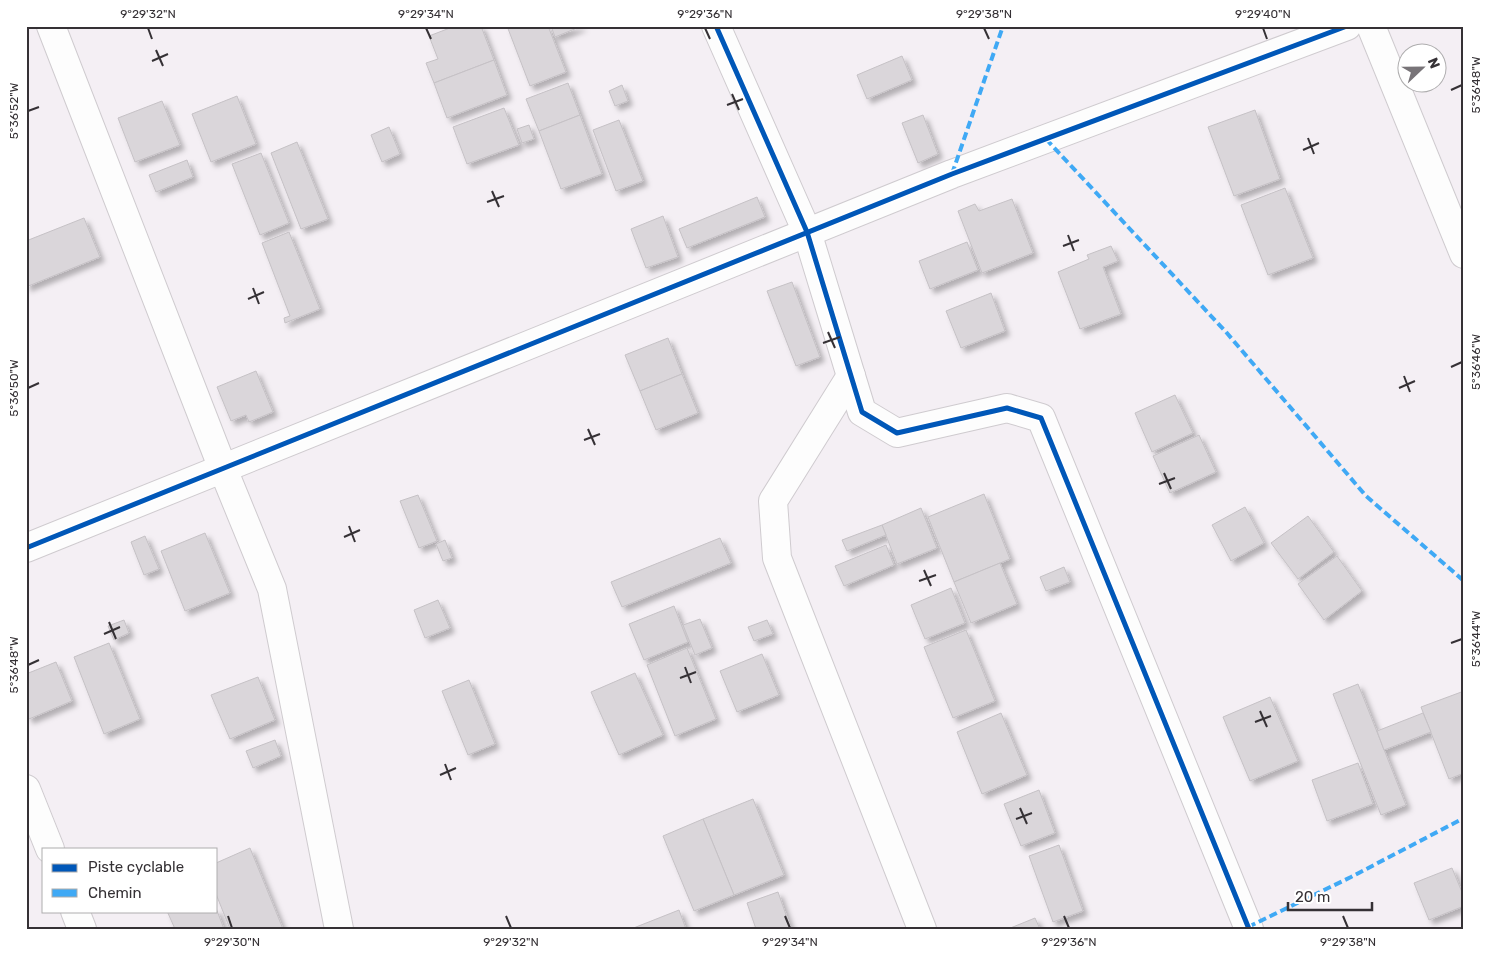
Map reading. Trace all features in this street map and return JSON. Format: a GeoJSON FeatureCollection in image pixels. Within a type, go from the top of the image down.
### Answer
{"type":"FeatureCollection","features":[{"type":"Feature","properties":{"kind":"street"},"geometry":{"type":"LineString","coordinates":[[51,26],[223,469],[272,589],[339,929]]}},
{"type":"Feature","properties":{"kind":"street"},"geometry":{"type":"LineString","coordinates":[[716,26],[807,232],[862,412],[897,433],[1007,408],[1041,418],[1246,928]]}},
{"type":"Feature","properties":{"kind":"street"},"geometry":{"type":"LineString","coordinates":[[26,548],[952,174],[1347,26]]}},
{"type":"Feature","properties":{"kind":"street"},"geometry":{"type":"LineString","coordinates":[[1372,26],[1464,254]]}},
{"type":"Feature","properties":{"kind":"street"},"geometry":{"type":"LineString","coordinates":[[852,376],[773,501],[777,558],[922,929]]}},
{"type":"Feature","properties":{"kind":"street"},"geometry":{"type":"LineString","coordinates":[[26,789],[50,848]]}},
{"type":"Feature","properties":{"kind":"street"},"geometry":{"type":"LineString","coordinates":[[75,912],[82,929]]}},
{"type":"Feature","properties":{"kind":"building"},"geometry":{"type":"Polygon","coordinates":[[[455,26],[481,26],[494,60],[434,83],[426,63],[438,59],[429,36],[455,26]]]}},
{"type":"Feature","properties":{"kind":"building"},"geometry":{"type":"Polygon","coordinates":[[[507,26],[548,26],[566,72],[530,86],[507,26]]]}},
{"type":"Feature","properties":{"kind":"building"},"geometry":{"type":"Polygon","coordinates":[[[551,26],[582,26],[555,37],[551,26]]]}},
{"type":"Feature","properties":{"kind":"building"},"geometry":{"type":"Polygon","coordinates":[[[902,56],[912,80],[867,99],[857,75],[902,56]]]}},
{"type":"Feature","properties":{"kind":"building"},"geometry":{"type":"Polygon","coordinates":[[[494,60],[507,95],[447,118],[434,83],[494,60]]]}},
{"type":"Feature","properties":{"kind":"building"},"geometry":{"type":"Polygon","coordinates":[[[568,83],[580,115],[539,131],[526,99],[568,83]]]}},
{"type":"Feature","properties":{"kind":"building"},"geometry":{"type":"Polygon","coordinates":[[[622,85],[628,101],[615,106],[609,91],[622,85]]]}},
{"type":"Feature","properties":{"kind":"building"},"geometry":{"type":"Polygon","coordinates":[[[237,96],[256,144],[211,162],[192,114],[237,96]]]}},
{"type":"Feature","properties":{"kind":"building"},"geometry":{"type":"Polygon","coordinates":[[[162,101],[180,145],[135,162],[118,118],[162,101]]]}},
{"type":"Feature","properties":{"kind":"building"},"geometry":{"type":"Polygon","coordinates":[[[504,108],[519,145],[467,164],[453,127],[504,108]]]}},
{"type":"Feature","properties":{"kind":"building"},"geometry":{"type":"Polygon","coordinates":[[[1255,110],[1280,179],[1234,196],[1208,127],[1255,110]]]}},
{"type":"Feature","properties":{"kind":"building"},"geometry":{"type":"Polygon","coordinates":[[[580,115],[602,174],[561,189],[539,131],[580,115]]]}},
{"type":"Feature","properties":{"kind":"building"},"geometry":{"type":"Polygon","coordinates":[[[923,115],[938,154],[918,163],[902,123],[923,115]]]}},
{"type":"Feature","properties":{"kind":"building"},"geometry":{"type":"Polygon","coordinates":[[[619,120],[643,181],[616,191],[593,130],[619,120]]]}},
{"type":"Feature","properties":{"kind":"building"},"geometry":{"type":"Polygon","coordinates":[[[529,125],[534,139],[522,143],[517,129],[529,125]]]}},
{"type":"Feature","properties":{"kind":"building"},"geometry":{"type":"Polygon","coordinates":[[[389,127],[400,154],[382,162],[371,135],[389,127]]]}},
{"type":"Feature","properties":{"kind":"building"},"geometry":{"type":"Polygon","coordinates":[[[297,142],[328,219],[301,229],[271,153],[297,142]]]}},
{"type":"Feature","properties":{"kind":"building"},"geometry":{"type":"Polygon","coordinates":[[[261,153],[289,223],[260,235],[232,164],[261,153]]]}},
{"type":"Feature","properties":{"kind":"building"},"geometry":{"type":"Polygon","coordinates":[[[187,160],[193,177],[156,192],[149,175],[187,160]]]}},
{"type":"Feature","properties":{"kind":"building"},"geometry":{"type":"Polygon","coordinates":[[[1285,188],[1313,258],[1268,275],[1241,205],[1285,188]]]}},
{"type":"Feature","properties":{"kind":"building"},"geometry":{"type":"Polygon","coordinates":[[[757,197],[765,217],[687,248],[679,229],[757,197]]]}},
{"type":"Feature","properties":{"kind":"building"},"geometry":{"type":"Polygon","coordinates":[[[1012,199],[1033,253],[982,273],[958,211],[975,204],[979,211],[1012,199]]]}},
{"type":"Feature","properties":{"kind":"building"},"geometry":{"type":"Polygon","coordinates":[[[663,216],[678,257],[646,268],[631,229],[663,216]]]}},
{"type":"Feature","properties":{"kind":"building"},"geometry":{"type":"Polygon","coordinates":[[[84,218],[100,257],[26,287],[26,241],[84,218]]]}},
{"type":"Feature","properties":{"kind":"building"},"geometry":{"type":"Polygon","coordinates":[[[289,232],[320,309],[285,323],[284,318],[290,316],[262,243],[289,232]]]}},
{"type":"Feature","properties":{"kind":"building"},"geometry":{"type":"Polygon","coordinates":[[[967,242],[978,270],[930,289],[919,261],[967,242]]]}},
{"type":"Feature","properties":{"kind":"building"},"geometry":{"type":"Polygon","coordinates":[[[1111,246],[1118,261],[1103,267],[1121,314],[1080,329],[1058,272],[1089,259],[1087,255],[1111,246]]]}},
{"type":"Feature","properties":{"kind":"building"},"geometry":{"type":"Polygon","coordinates":[[[792,282],[820,357],[796,366],[767,291],[792,282]]]}},
{"type":"Feature","properties":{"kind":"building"},"geometry":{"type":"Polygon","coordinates":[[[991,293],[1005,331],[961,348],[946,311],[991,293]]]}},
{"type":"Feature","properties":{"kind":"building"},"geometry":{"type":"Polygon","coordinates":[[[668,338],[682,374],[640,391],[625,355],[668,338]]]}},
{"type":"Feature","properties":{"kind":"building"},"geometry":{"type":"Polygon","coordinates":[[[256,371],[273,412],[249,422],[246,415],[231,421],[217,387],[256,371]]]}},
{"type":"Feature","properties":{"kind":"building"},"geometry":{"type":"Polygon","coordinates":[[[682,374],[698,413],[656,430],[640,391],[682,374]]]}},
{"type":"Feature","properties":{"kind":"building"},"geometry":{"type":"Polygon","coordinates":[[[1175,395],[1193,433],[1152,452],[1135,413],[1175,395]]]}},
{"type":"Feature","properties":{"kind":"building"},"geometry":{"type":"Polygon","coordinates":[[[1199,435],[1216,472],[1170,493],[1153,456],[1199,435]]]}},
{"type":"Feature","properties":{"kind":"building"},"geometry":{"type":"Polygon","coordinates":[[[984,494],[1010,559],[954,582],[928,517],[984,494]]]}},
{"type":"Feature","properties":{"kind":"building"},"geometry":{"type":"Polygon","coordinates":[[[418,495],[437,541],[419,548],[400,501],[418,495]]]}},
{"type":"Feature","properties":{"kind":"building"},"geometry":{"type":"Polygon","coordinates":[[[1245,507],[1264,543],[1231,561],[1212,525],[1245,507]]]}},
{"type":"Feature","properties":{"kind":"building"},"geometry":{"type":"Polygon","coordinates":[[[921,508],[937,548],[897,564],[882,525],[921,508]]]}},
{"type":"Feature","properties":{"kind":"building"},"geometry":{"type":"Polygon","coordinates":[[[1308,516],[1334,552],[1298,579],[1271,543],[1308,516]]]}},
{"type":"Feature","properties":{"kind":"building"},"geometry":{"type":"Polygon","coordinates":[[[882,525],[886,535],[847,551],[842,540],[882,525]]]}},
{"type":"Feature","properties":{"kind":"building"},"geometry":{"type":"Polygon","coordinates":[[[205,533],[230,593],[185,611],[161,551],[205,533]]]}},
{"type":"Feature","properties":{"kind":"building"},"geometry":{"type":"Polygon","coordinates":[[[145,536],[159,569],[144,575],[131,542],[145,536]]]}},
{"type":"Feature","properties":{"kind":"building"},"geometry":{"type":"Polygon","coordinates":[[[720,538],[731,563],[622,607],[611,582],[720,538]]]}},
{"type":"Feature","properties":{"kind":"building"},"geometry":{"type":"Polygon","coordinates":[[[445,540],[452,558],[443,561],[436,544],[445,540]]]}},
{"type":"Feature","properties":{"kind":"building"},"geometry":{"type":"Polygon","coordinates":[[[886,545],[894,565],[844,586],[835,566],[886,545]]]}},
{"type":"Feature","properties":{"kind":"building"},"geometry":{"type":"Polygon","coordinates":[[[1337,556],[1362,591],[1324,620],[1298,584],[1337,556]]]}},
{"type":"Feature","properties":{"kind":"building"},"geometry":{"type":"Polygon","coordinates":[[[1000,563],[1017,604],[971,623],[954,582],[1000,563]]]}},
{"type":"Feature","properties":{"kind":"building"},"geometry":{"type":"Polygon","coordinates":[[[1064,567],[1070,582],[1046,591],[1040,577],[1064,567]]]}},
{"type":"Feature","properties":{"kind":"building"},"geometry":{"type":"Polygon","coordinates":[[[951,588],[965,623],[925,639],[911,605],[951,588]]]}},
{"type":"Feature","properties":{"kind":"building"},"geometry":{"type":"Polygon","coordinates":[[[438,600],[450,628],[425,638],[414,610],[438,600]]]}},
{"type":"Feature","properties":{"kind":"building"},"geometry":{"type":"Polygon","coordinates":[[[674,606],[688,642],[644,660],[629,624],[674,606]]]}},
{"type":"Feature","properties":{"kind":"building"},"geometry":{"type":"Polygon","coordinates":[[[700,619],[712,648],[695,655],[683,625],[700,619]]]}},
{"type":"Feature","properties":{"kind":"building"},"geometry":{"type":"Polygon","coordinates":[[[124,620],[129,633],[114,640],[108,626],[124,620]]]}},
{"type":"Feature","properties":{"kind":"building"},"geometry":{"type":"Polygon","coordinates":[[[767,620],[773,634],[754,641],[748,627],[767,620]]]}},
{"type":"Feature","properties":{"kind":"building"},"geometry":{"type":"Polygon","coordinates":[[[966,630],[995,701],[953,718],[924,647],[966,630]]]}},
{"type":"Feature","properties":{"kind":"building"},"geometry":{"type":"Polygon","coordinates":[[[109,643],[140,719],[104,734],[74,657],[109,643]]]}},
{"type":"Feature","properties":{"kind":"building"},"geometry":{"type":"Polygon","coordinates":[[[687,648],[716,719],[675,736],[647,665],[687,648]]]}},
{"type":"Feature","properties":{"kind":"building"},"geometry":{"type":"Polygon","coordinates":[[[762,654],[779,695],[737,712],[720,671],[762,654]]]}},
{"type":"Feature","properties":{"kind":"building"},"geometry":{"type":"Polygon","coordinates":[[[56,662],[72,701],[29,719],[26,713],[26,674],[56,662]]]}},
{"type":"Feature","properties":{"kind":"building"},"geometry":{"type":"Polygon","coordinates":[[[635,673],[663,735],[619,755],[591,692],[635,673]]]}},
{"type":"Feature","properties":{"kind":"building"},"geometry":{"type":"Polygon","coordinates":[[[258,677],[275,720],[230,739],[211,695],[258,677]]]}},
{"type":"Feature","properties":{"kind":"building"},"geometry":{"type":"Polygon","coordinates":[[[469,680],[495,744],[468,755],[442,691],[469,680]]]}},
{"type":"Feature","properties":{"kind":"building"},"geometry":{"type":"Polygon","coordinates":[[[1358,684],[1406,805],[1381,815],[1333,694],[1358,684]]]}},
{"type":"Feature","properties":{"kind":"building"},"geometry":{"type":"Polygon","coordinates":[[[1464,691],[1464,773],[1449,779],[1421,707],[1464,691]]]}},
{"type":"Feature","properties":{"kind":"building"},"geometry":{"type":"Polygon","coordinates":[[[1270,697],[1298,761],[1250,781],[1223,717],[1270,697]]]}},
{"type":"Feature","properties":{"kind":"building"},"geometry":{"type":"Polygon","coordinates":[[[1001,713],[1027,775],[982,794],[957,732],[1001,713]]]}},
{"type":"Feature","properties":{"kind":"building"},"geometry":{"type":"Polygon","coordinates":[[[1423,713],[1431,732],[1384,750],[1377,731],[1423,713]]]}},
{"type":"Feature","properties":{"kind":"building"},"geometry":{"type":"Polygon","coordinates":[[[275,740],[281,756],[253,768],[246,751],[275,740]]]}},
{"type":"Feature","properties":{"kind":"building"},"geometry":{"type":"Polygon","coordinates":[[[1358,763],[1373,804],[1327,821],[1312,780],[1358,763]]]}},
{"type":"Feature","properties":{"kind":"building"},"geometry":{"type":"Polygon","coordinates":[[[1039,790],[1055,833],[1021,846],[1004,804],[1039,790]]]}},
{"type":"Feature","properties":{"kind":"building"},"geometry":{"type":"Polygon","coordinates":[[[753,799],[784,875],[734,895],[703,819],[753,799]]]}},
{"type":"Feature","properties":{"kind":"building"},"geometry":{"type":"Polygon","coordinates":[[[703,819],[734,895],[694,911],[663,836],[703,819]]]}},
{"type":"Feature","properties":{"kind":"building"},"geometry":{"type":"Polygon","coordinates":[[[1059,845],[1083,911],[1053,922],[1029,856],[1059,845]]]}},
{"type":"Feature","properties":{"kind":"building"},"geometry":{"type":"Polygon","coordinates":[[[250,848],[283,929],[230,929],[218,899],[218,862],[250,848]]]}},
{"type":"Feature","properties":{"kind":"building"},"geometry":{"type":"Polygon","coordinates":[[[1452,868],[1464,897],[1464,906],[1429,920],[1414,883],[1452,868]]]}},
{"type":"Feature","properties":{"kind":"building"},"geometry":{"type":"Polygon","coordinates":[[[778,892],[791,929],[756,929],[747,903],[778,892]]]}},
{"type":"Feature","properties":{"kind":"building"},"geometry":{"type":"Polygon","coordinates":[[[679,910],[686,929],[631,929],[679,910]]]}},
{"type":"Feature","properties":{"kind":"building"},"geometry":{"type":"Polygon","coordinates":[[[167,912],[218,912],[224,929],[175,929],[167,912]]]}},
{"type":"Feature","properties":{"kind":"building"},"geometry":{"type":"Polygon","coordinates":[[[1035,918],[1040,929],[1008,929],[1035,918]]]}},
{"type":"Feature","properties":{"kind":"marked path"},"geometry":{"type":"LineString","coordinates":[[952,174],[1003,26]]}},
{"type":"Feature","properties":{"kind":"marked path"},"geometry":{"type":"LineString","coordinates":[[1046,139],[1226,332],[1366,496],[1464,581]]}},
{"type":"Feature","properties":{"kind":"marked path"},"geometry":{"type":"LineString","coordinates":[[1248,927],[1351,877],[1464,818]]}},
{"type":"Feature","properties":{"kind":"cycle path"},"geometry":{"type":"LineString","coordinates":[[716,26],[807,232],[862,412],[897,433],[1007,408],[1041,418],[1249,929]]}},
{"type":"Feature","properties":{"kind":"cycle path"},"geometry":{"type":"LineString","coordinates":[[26,548],[952,174],[1347,26]]}}]}
